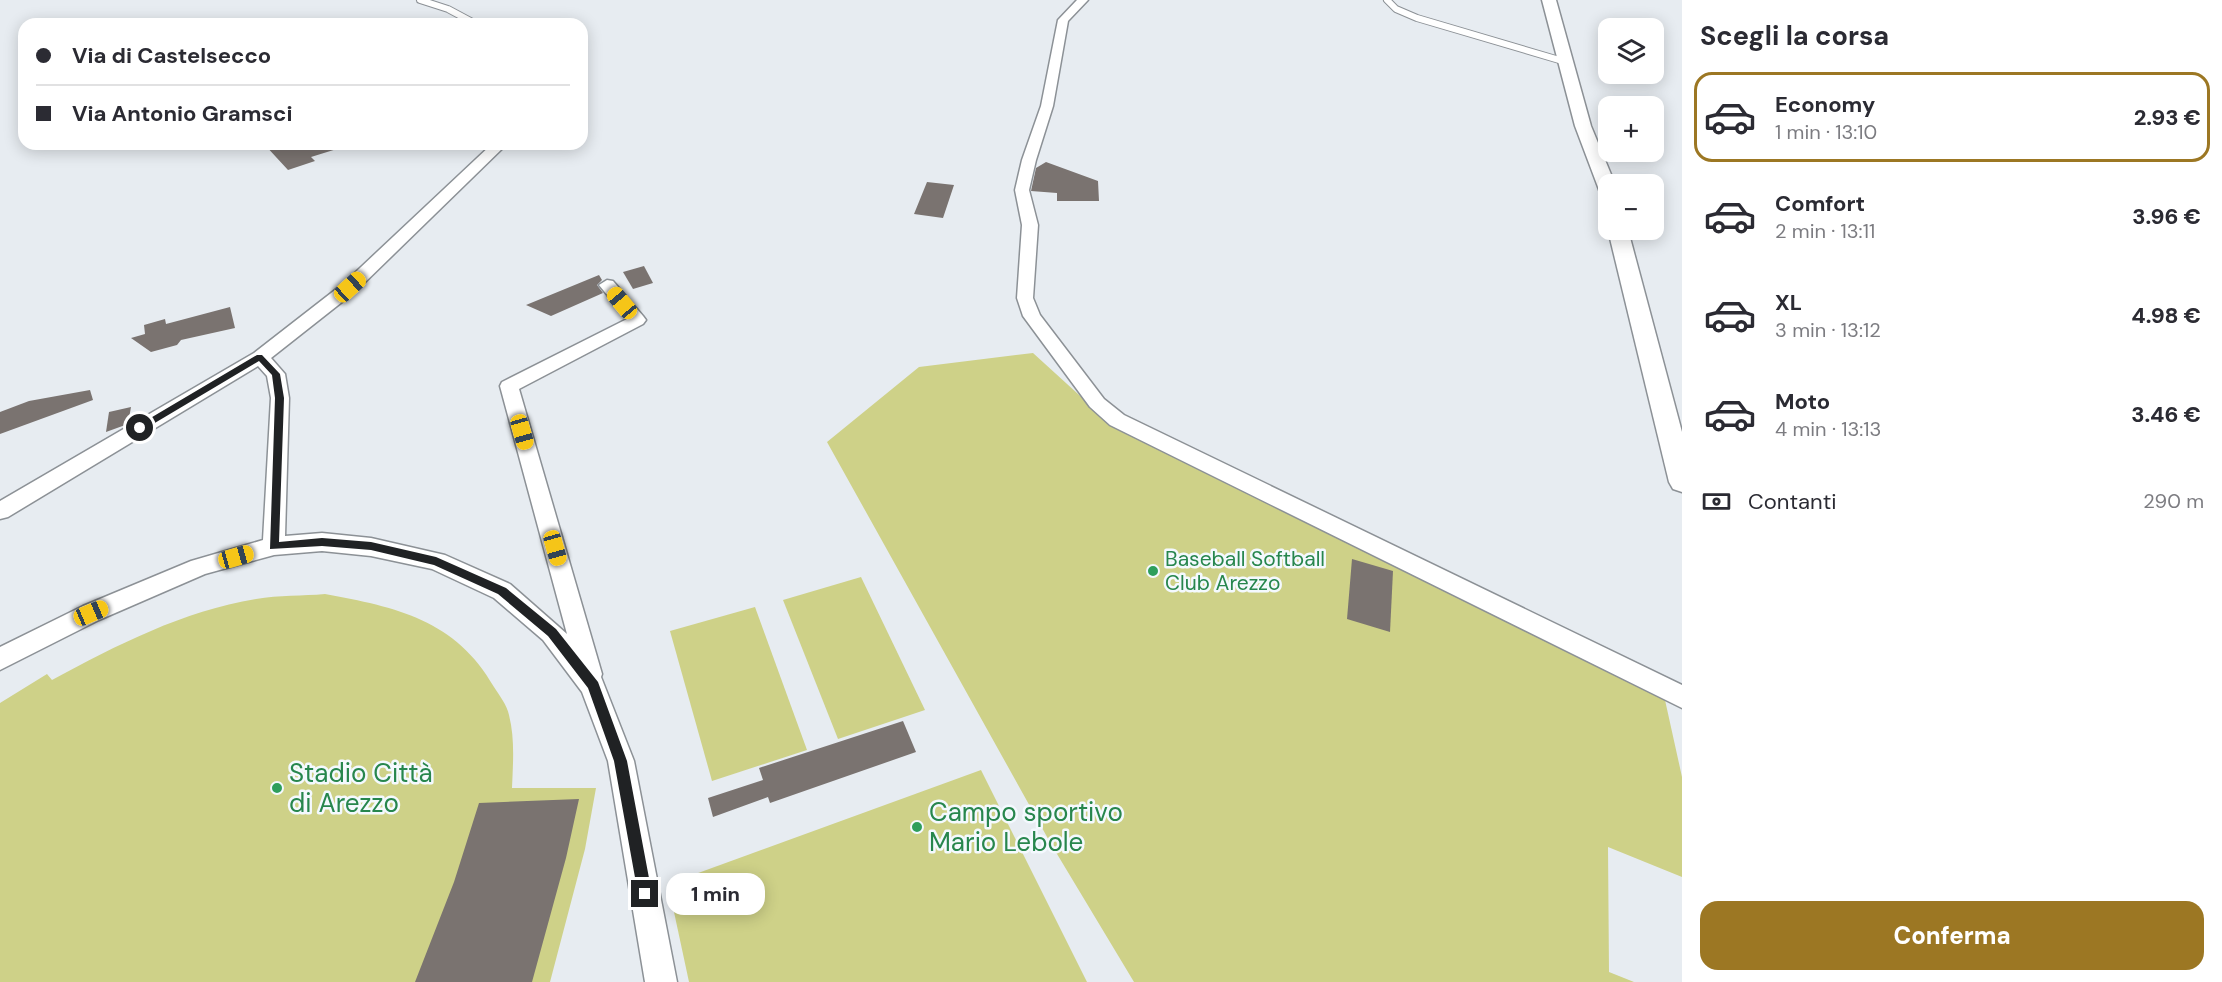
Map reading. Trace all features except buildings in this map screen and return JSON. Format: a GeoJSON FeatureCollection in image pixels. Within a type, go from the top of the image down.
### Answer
{"type":"FeatureCollection","features":[{"type":"Feature","properties":{"kind":"street"},"geometry":{"type":"LineString","coordinates":[[1083,0],[1063,20],[1047,106],[1022,190],[1030,225],[1025,298],[1032,316],[1096,403],[1117,420],[1682,697]]}},
{"type":"Feature","properties":{"kind":"street"},"geometry":{"type":"LineString","coordinates":[[1549,0],[1583,126],[1603,174]]}},
{"type":"Feature","properties":{"kind":"street"},"geometry":{"type":"LineString","coordinates":[[0,511],[260,357],[350,287],[494,150]]}},
{"type":"Feature","properties":{"kind":"street"},"geometry":{"type":"LineString","coordinates":[[1621,240],[1682,482]]}},
{"type":"Feature","properties":{"kind":"street"},"geometry":{"type":"LineString","coordinates":[[607,285],[637,320],[509,386],[593,686],[621,761],[661,982]]}},
{"type":"Feature","properties":{"kind":"street"},"geometry":{"type":"LineString","coordinates":[[260,357],[276,374],[280,398],[274,546]]}},
{"type":"Feature","properties":{"kind":"street"},"geometry":{"type":"LineString","coordinates":[[0,659],[91,613],[199,567],[274,546],[332,543],[371,546],[436,561],[502,591],[552,633],[593,686]]}},
{"type":"Feature","properties":{"kind":"lane"},"geometry":{"type":"LineString","coordinates":[[420,0],[448,9],[465,18]]}},
{"type":"Feature","properties":{"kind":"lane"},"geometry":{"type":"LineString","coordinates":[[1387,0],[1396,9],[1417,18],[1566,62]]}},
{"type":"Feature","properties":{"kind":"green space","name":"Baseball Softball Club Arezzo"},"geometry":{"type":"Polygon","coordinates":[[[1033,353],[1100,414],[1665,700],[1682,777],[1682,877],[1608,847],[1609,972],[1634,982],[1134,982],[1051,844],[827,442],[919,367],[1033,353]]]}},
{"type":"Feature","properties":{"kind":"green space"},"geometry":{"type":"Polygon","coordinates":[[[861,577],[925,710],[838,739],[783,600],[861,577]]]}},
{"type":"Feature","properties":{"kind":"green space","name":"Stadio Città di Arezzo"},"geometry":{"type":"Polygon","coordinates":[[[325,594],[400,611],[422,620],[462,646],[479,664],[508,711],[513,742],[512,788],[596,788],[585,849],[550,982],[0,982],[0,703],[47,674],[52,680],[126,642],[202,612],[229,604],[265,598],[325,594]]]}},
{"type":"Feature","properties":{"kind":"green space"},"geometry":{"type":"Polygon","coordinates":[[[755,607],[807,750],[712,781],[670,631],[755,607]]]}},
{"type":"Feature","properties":{"kind":"green space","name":"Campo sportivo Mario Lebole"},"geometry":{"type":"Polygon","coordinates":[[[981,770],[1087,982],[689,982],[668,884],[981,770]]]}},
{"type":"Feature","properties":{"kind":"place","name":"Baseball Softball Club Arezzo"},"geometry":{"type":"Point","coordinates":[1153,571]}},
{"type":"Feature","properties":{"kind":"place","name":"Stadio Città di Arezzo"},"geometry":{"type":"Point","coordinates":[277,788]}},
{"type":"Feature","properties":{"kind":"place","name":"Campo sportivo Mario Lebole"},"geometry":{"type":"Point","coordinates":[917,827]}},
{"type":"Feature","properties":{"kind":"route"},"geometry":{"type":"LineString","coordinates":[[140,428],[260,357],[276,374],[280,398],[274,546],[322,542],[371,546],[436,561],[502,591],[552,633],[593,686],[621,761],[645,894]]}}]}
